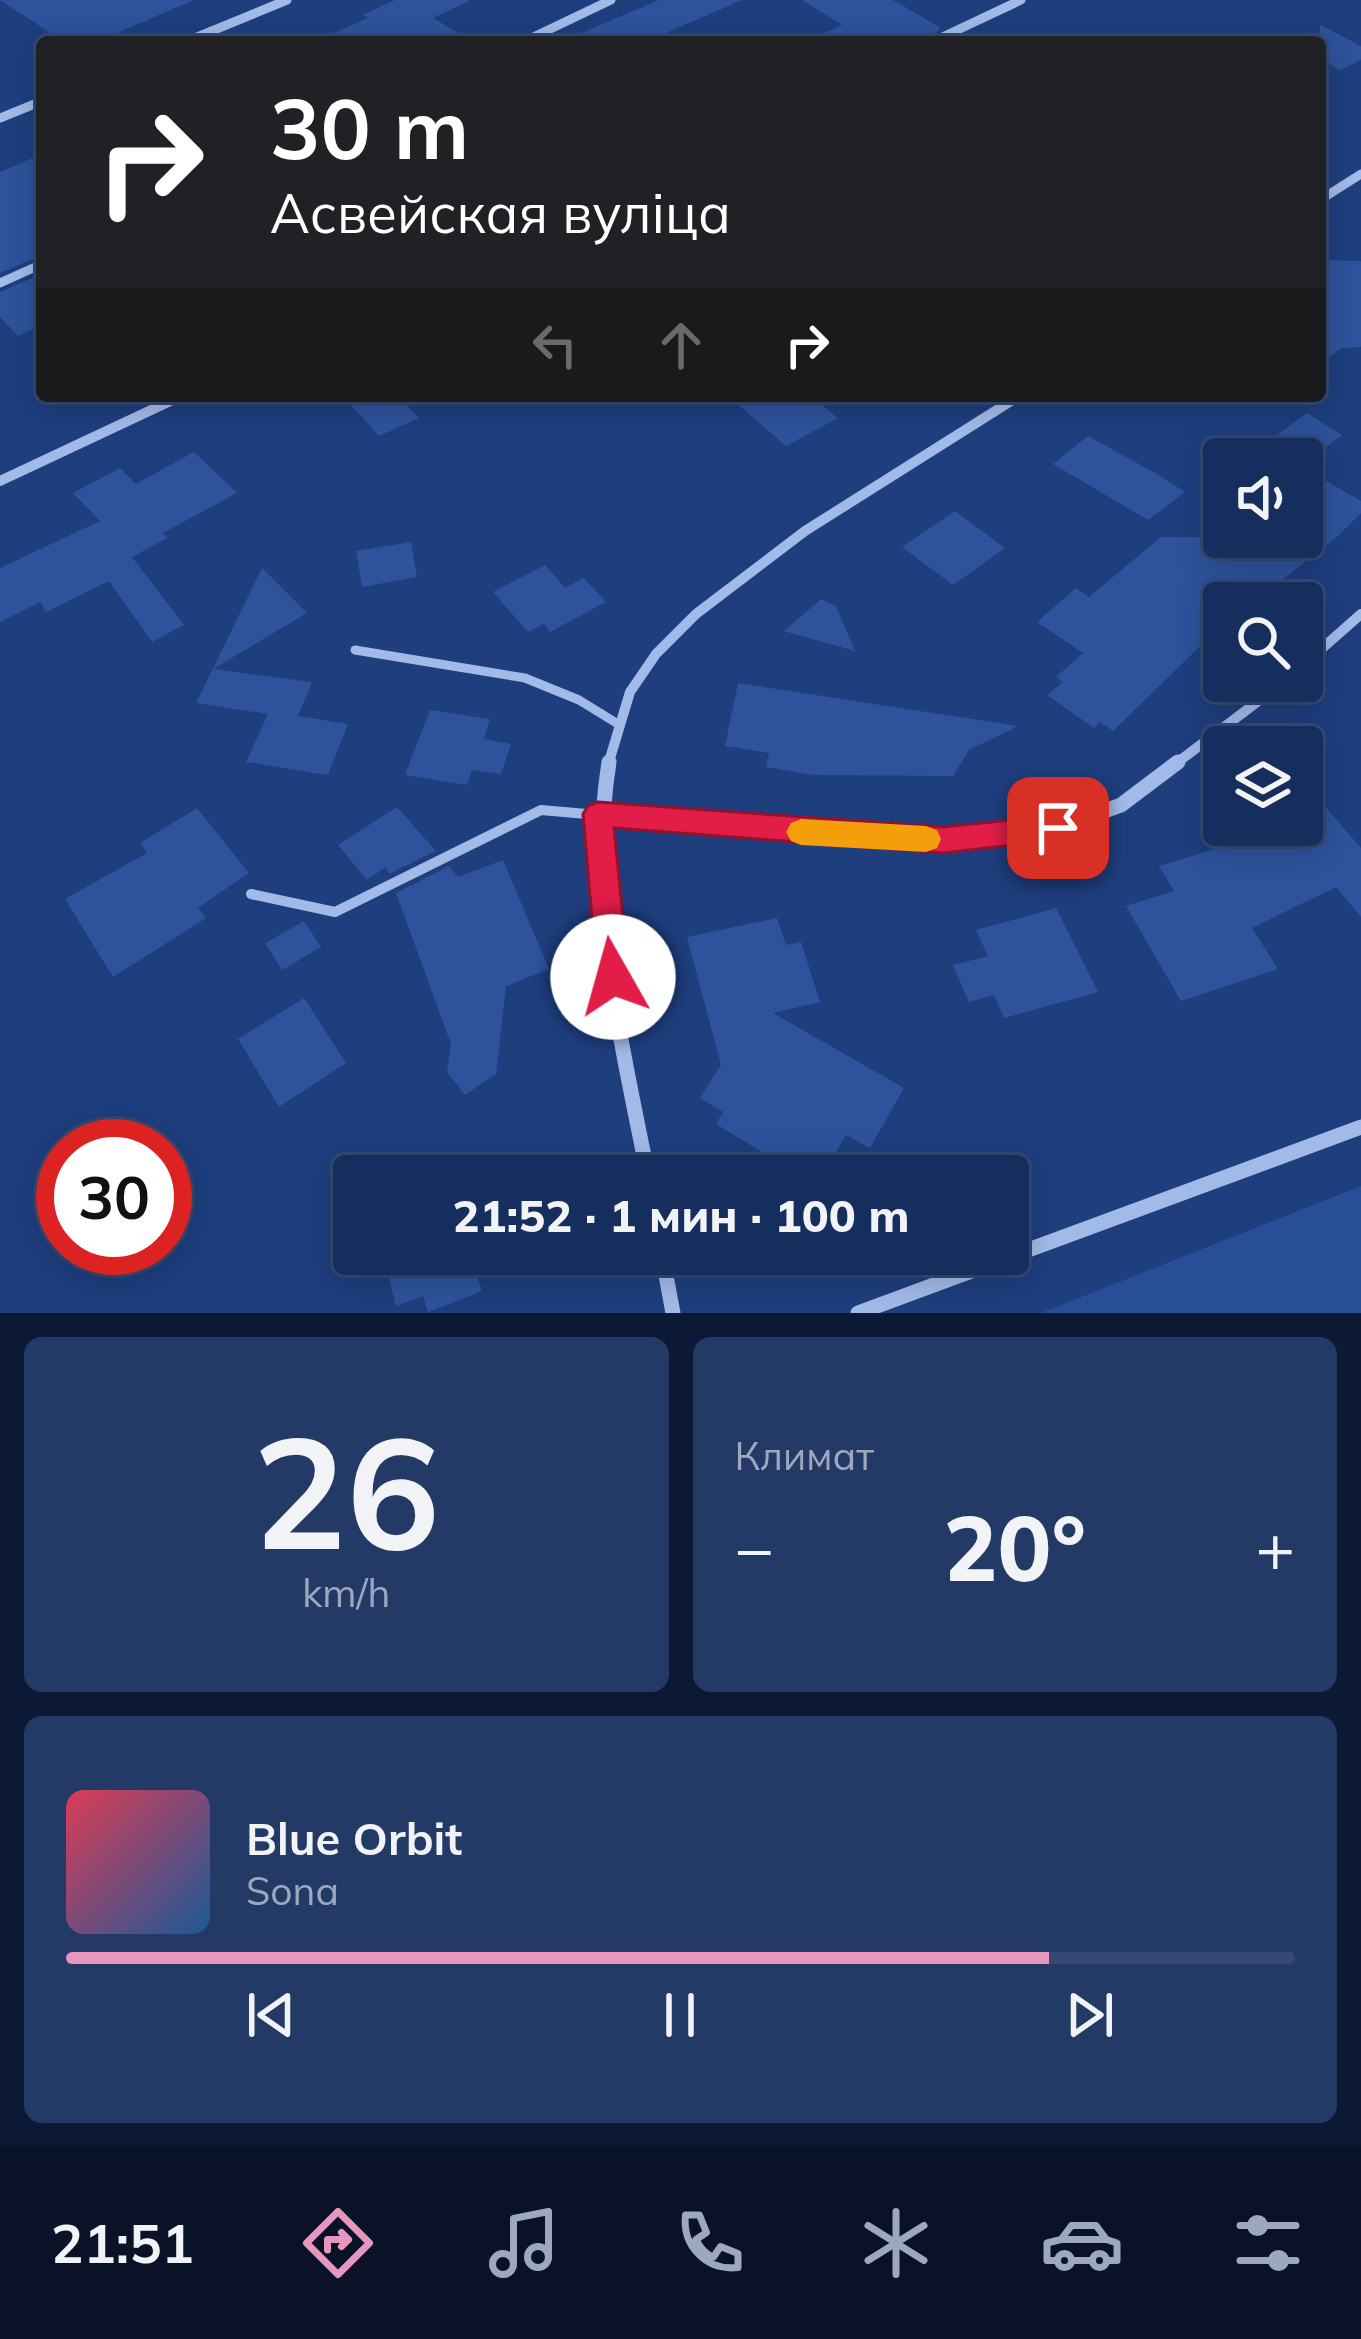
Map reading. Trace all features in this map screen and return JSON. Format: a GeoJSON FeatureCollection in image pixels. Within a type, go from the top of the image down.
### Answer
{"type":"FeatureCollection","features":[{"type":"Feature","properties":{"kind":"street"},"geometry":{"type":"LineString","coordinates":[[200,36],[287,0]]}},
{"type":"Feature","properties":{"kind":"street"},"geometry":{"type":"LineString","coordinates":[[536,36],[611,0]]}},
{"type":"Feature","properties":{"kind":"street"},"geometry":{"type":"LineString","coordinates":[[945,36],[1021,0]]}},
{"type":"Feature","properties":{"kind":"street"},"geometry":{"type":"LineString","coordinates":[[0,118],[36,103]]}},
{"type":"Feature","properties":{"kind":"street"},"geometry":{"type":"LineString","coordinates":[[1326,196],[1361,174]]}},
{"type":"Feature","properties":{"kind":"street"},"geometry":{"type":"LineString","coordinates":[[0,283],[36,267]]}},
{"type":"Feature","properties":{"kind":"street"},"geometry":{"type":"LineString","coordinates":[[0,481],[168,402]]}},
{"type":"Feature","properties":{"kind":"street"},"geometry":{"type":"LineString","coordinates":[[644,1155],[616,1001],[598,814],[630,690],[651,659],[697,613],[798,539],[1009,402]]}},
{"type":"Feature","properties":{"kind":"street"},"geometry":{"type":"LineString","coordinates":[[1323,647],[1361,614]]}},
{"type":"Feature","properties":{"kind":"street"},"geometry":{"type":"LineString","coordinates":[[598,814],[943,840],[1058,828],[1121,805],[1258,702]]}},
{"type":"Feature","properties":{"kind":"street"},"geometry":{"type":"LineString","coordinates":[[858,1313],[1361,1126]]}},
{"type":"Feature","properties":{"kind":"street"},"geometry":{"type":"LineString","coordinates":[[666,1275],[674,1313]]}},
{"type":"Feature","properties":{"kind":"lane"},"geometry":{"type":"LineString","coordinates":[[355,650],[525,678],[579,700],[618,724]]}},
{"type":"Feature","properties":{"kind":"lane"},"geometry":{"type":"LineString","coordinates":[[250,894],[335,912],[541,810],[598,814]]}},
{"type":"Feature","properties":{"kind":"shaded area"},"geometry":{"type":"Polygon","coordinates":[[[1361,1186],[1361,1313],[1041,1313],[1361,1186]]]}},
{"type":"Feature","properties":{"kind":"building"},"geometry":{"type":"Polygon","coordinates":[[[0,0],[194,0],[110,36],[55,36],[0,0]]]}},
{"type":"Feature","properties":{"kind":"building"},"geometry":{"type":"Polygon","coordinates":[[[395,0],[471,0],[433,18],[464,36],[327,36],[368,18],[363,15],[395,0]]]}},
{"type":"Feature","properties":{"kind":"building"},"geometry":{"type":"Polygon","coordinates":[[[659,0],[742,0],[659,36],[574,36],[659,0]]]}},
{"type":"Feature","properties":{"kind":"building"},"geometry":{"type":"Polygon","coordinates":[[[802,0],[893,0],[941,28],[931,36],[818,36],[842,25],[802,0]]]}},
{"type":"Feature","properties":{"kind":"building"},"geometry":{"type":"Polygon","coordinates":[[[1320,25],[1361,46],[1361,60],[1340,70],[1326,62],[1326,36],[1320,36],[1320,25]]]}},
{"type":"Feature","properties":{"kind":"building"},"geometry":{"type":"Polygon","coordinates":[[[36,157],[36,258],[0,273],[0,172],[36,157]]]}},
{"type":"Feature","properties":{"kind":"building"},"geometry":{"type":"Polygon","coordinates":[[[1326,260],[1361,261],[1361,347],[1341,348],[1326,359],[1326,260]]]}},
{"type":"Feature","properties":{"kind":"building"},"geometry":{"type":"Polygon","coordinates":[[[36,277],[36,328],[18,336],[0,317],[0,292],[36,277]]]}},
{"type":"Feature","properties":{"kind":"building"},"geometry":{"type":"Polygon","coordinates":[[[348,402],[404,402],[419,418],[379,436],[348,402]]]}},
{"type":"Feature","properties":{"kind":"building"},"geometry":{"type":"Polygon","coordinates":[[[735,402],[818,402],[838,418],[786,446],[735,402]]]}},
{"type":"Feature","properties":{"kind":"building"},"geometry":{"type":"Polygon","coordinates":[[[1307,413],[1342,435],[1323,449],[1323,438],[1273,438],[1307,413]]]}},
{"type":"Feature","properties":{"kind":"building"},"geometry":{"type":"Polygon","coordinates":[[[1088,436],[1185,492],[1148,520],[1053,464],[1088,436]]]}},
{"type":"Feature","properties":{"kind":"building"},"geometry":{"type":"Polygon","coordinates":[[[194,452],[237,493],[163,533],[167,538],[132,557],[184,625],[152,642],[109,581],[46,612],[40,602],[0,622],[0,568],[100,521],[73,493],[120,468],[136,484],[194,452]]]}},
{"type":"Feature","properties":{"kind":"building"},"geometry":{"type":"Polygon","coordinates":[[[1323,479],[1361,501],[1361,513],[1323,548],[1323,479]]]}},
{"type":"Feature","properties":{"kind":"building"},"geometry":{"type":"Polygon","coordinates":[[[955,511],[1005,548],[953,585],[902,547],[955,511]]]}},
{"type":"Feature","properties":{"kind":"building"},"geometry":{"type":"Polygon","coordinates":[[[1161,537],[1203,537],[1203,558],[1310,558],[1279,582],[1203,582],[1203,643],[1113,731],[1100,722],[1094,728],[1047,695],[1063,682],[1056,677],[1083,653],[1037,622],[1076,588],[1089,597],[1161,537]]]}},
{"type":"Feature","properties":{"kind":"building"},"geometry":{"type":"Polygon","coordinates":[[[411,542],[417,577],[362,587],[356,551],[411,542]]]}},
{"type":"Feature","properties":{"kind":"building"},"geometry":{"type":"Polygon","coordinates":[[[545,565],[565,588],[584,578],[606,602],[550,632],[544,624],[528,632],[493,592],[545,565]]]}},
{"type":"Feature","properties":{"kind":"building"},"geometry":{"type":"Polygon","coordinates":[[[262,568],[307,613],[213,669],[312,682],[298,716],[348,724],[328,775],[246,762],[268,714],[196,703],[262,568]]]}},
{"type":"Feature","properties":{"kind":"building"},"geometry":{"type":"Polygon","coordinates":[[[821,599],[836,606],[855,651],[784,631],[821,599]]]}},
{"type":"Feature","properties":{"kind":"building"},"geometry":{"type":"Polygon","coordinates":[[[738,683],[1018,726],[969,750],[953,776],[814,775],[766,767],[769,753],[725,746],[738,683]]]}},
{"type":"Feature","properties":{"kind":"building"},"geometry":{"type":"Polygon","coordinates":[[[430,710],[490,719],[484,739],[511,744],[501,774],[472,770],[467,785],[405,775],[430,710]]]}},
{"type":"Feature","properties":{"kind":"building"},"geometry":{"type":"Polygon","coordinates":[[[1323,804],[1361,848],[1361,917],[1336,887],[1252,928],[1278,969],[1181,1001],[1126,906],[1174,891],[1159,866],[1225,846],[1323,846],[1323,804]]]}},
{"type":"Feature","properties":{"kind":"building"},"geometry":{"type":"Polygon","coordinates":[[[397,807],[436,851],[389,874],[386,867],[367,880],[338,845],[397,807]]]}},
{"type":"Feature","properties":{"kind":"building"},"geometry":{"type":"Polygon","coordinates":[[[197,808],[249,873],[198,908],[206,918],[113,977],[65,899],[147,853],[140,843],[197,808]]]}},
{"type":"Feature","properties":{"kind":"building"},"geometry":{"type":"Polygon","coordinates":[[[503,860],[549,969],[506,986],[496,1074],[465,1095],[447,1072],[451,1044],[396,893],[449,866],[458,877],[503,860]]]}},
{"type":"Feature","properties":{"kind":"building"},"geometry":{"type":"Polygon","coordinates":[[[1056,908],[1098,992],[1004,1018],[994,995],[969,1002],[953,965],[988,956],[976,930],[1056,908]]]}},
{"type":"Feature","properties":{"kind":"building"},"geometry":{"type":"Polygon","coordinates":[[[777,918],[786,945],[801,942],[820,1002],[773,1013],[904,1088],[870,1148],[846,1135],[834,1155],[767,1155],[716,1124],[723,1112],[700,1098],[721,1065],[687,937],[777,918]]]}},
{"type":"Feature","properties":{"kind":"building"},"geometry":{"type":"Polygon","coordinates":[[[304,921],[321,947],[282,970],[265,943],[304,921]]]}},
{"type":"Feature","properties":{"kind":"building"},"geometry":{"type":"Polygon","coordinates":[[[304,998],[346,1063],[279,1107],[238,1039],[304,998]]]}},
{"type":"Feature","properties":{"kind":"building"},"geometry":{"type":"Polygon","coordinates":[[[388,1275],[477,1275],[482,1291],[428,1312],[423,1296],[396,1306],[388,1275]]]}},
{"type":"Feature","properties":{"kind":"slow traffic"},"geometry":{"type":"LineString","coordinates":[[801,832],[926,839]]}},
{"type":"Feature","properties":{"kind":"route"},"geometry":{"type":"LineString","coordinates":[[613,977],[598,814],[653,822],[943,840],[1058,828]]}}]}
